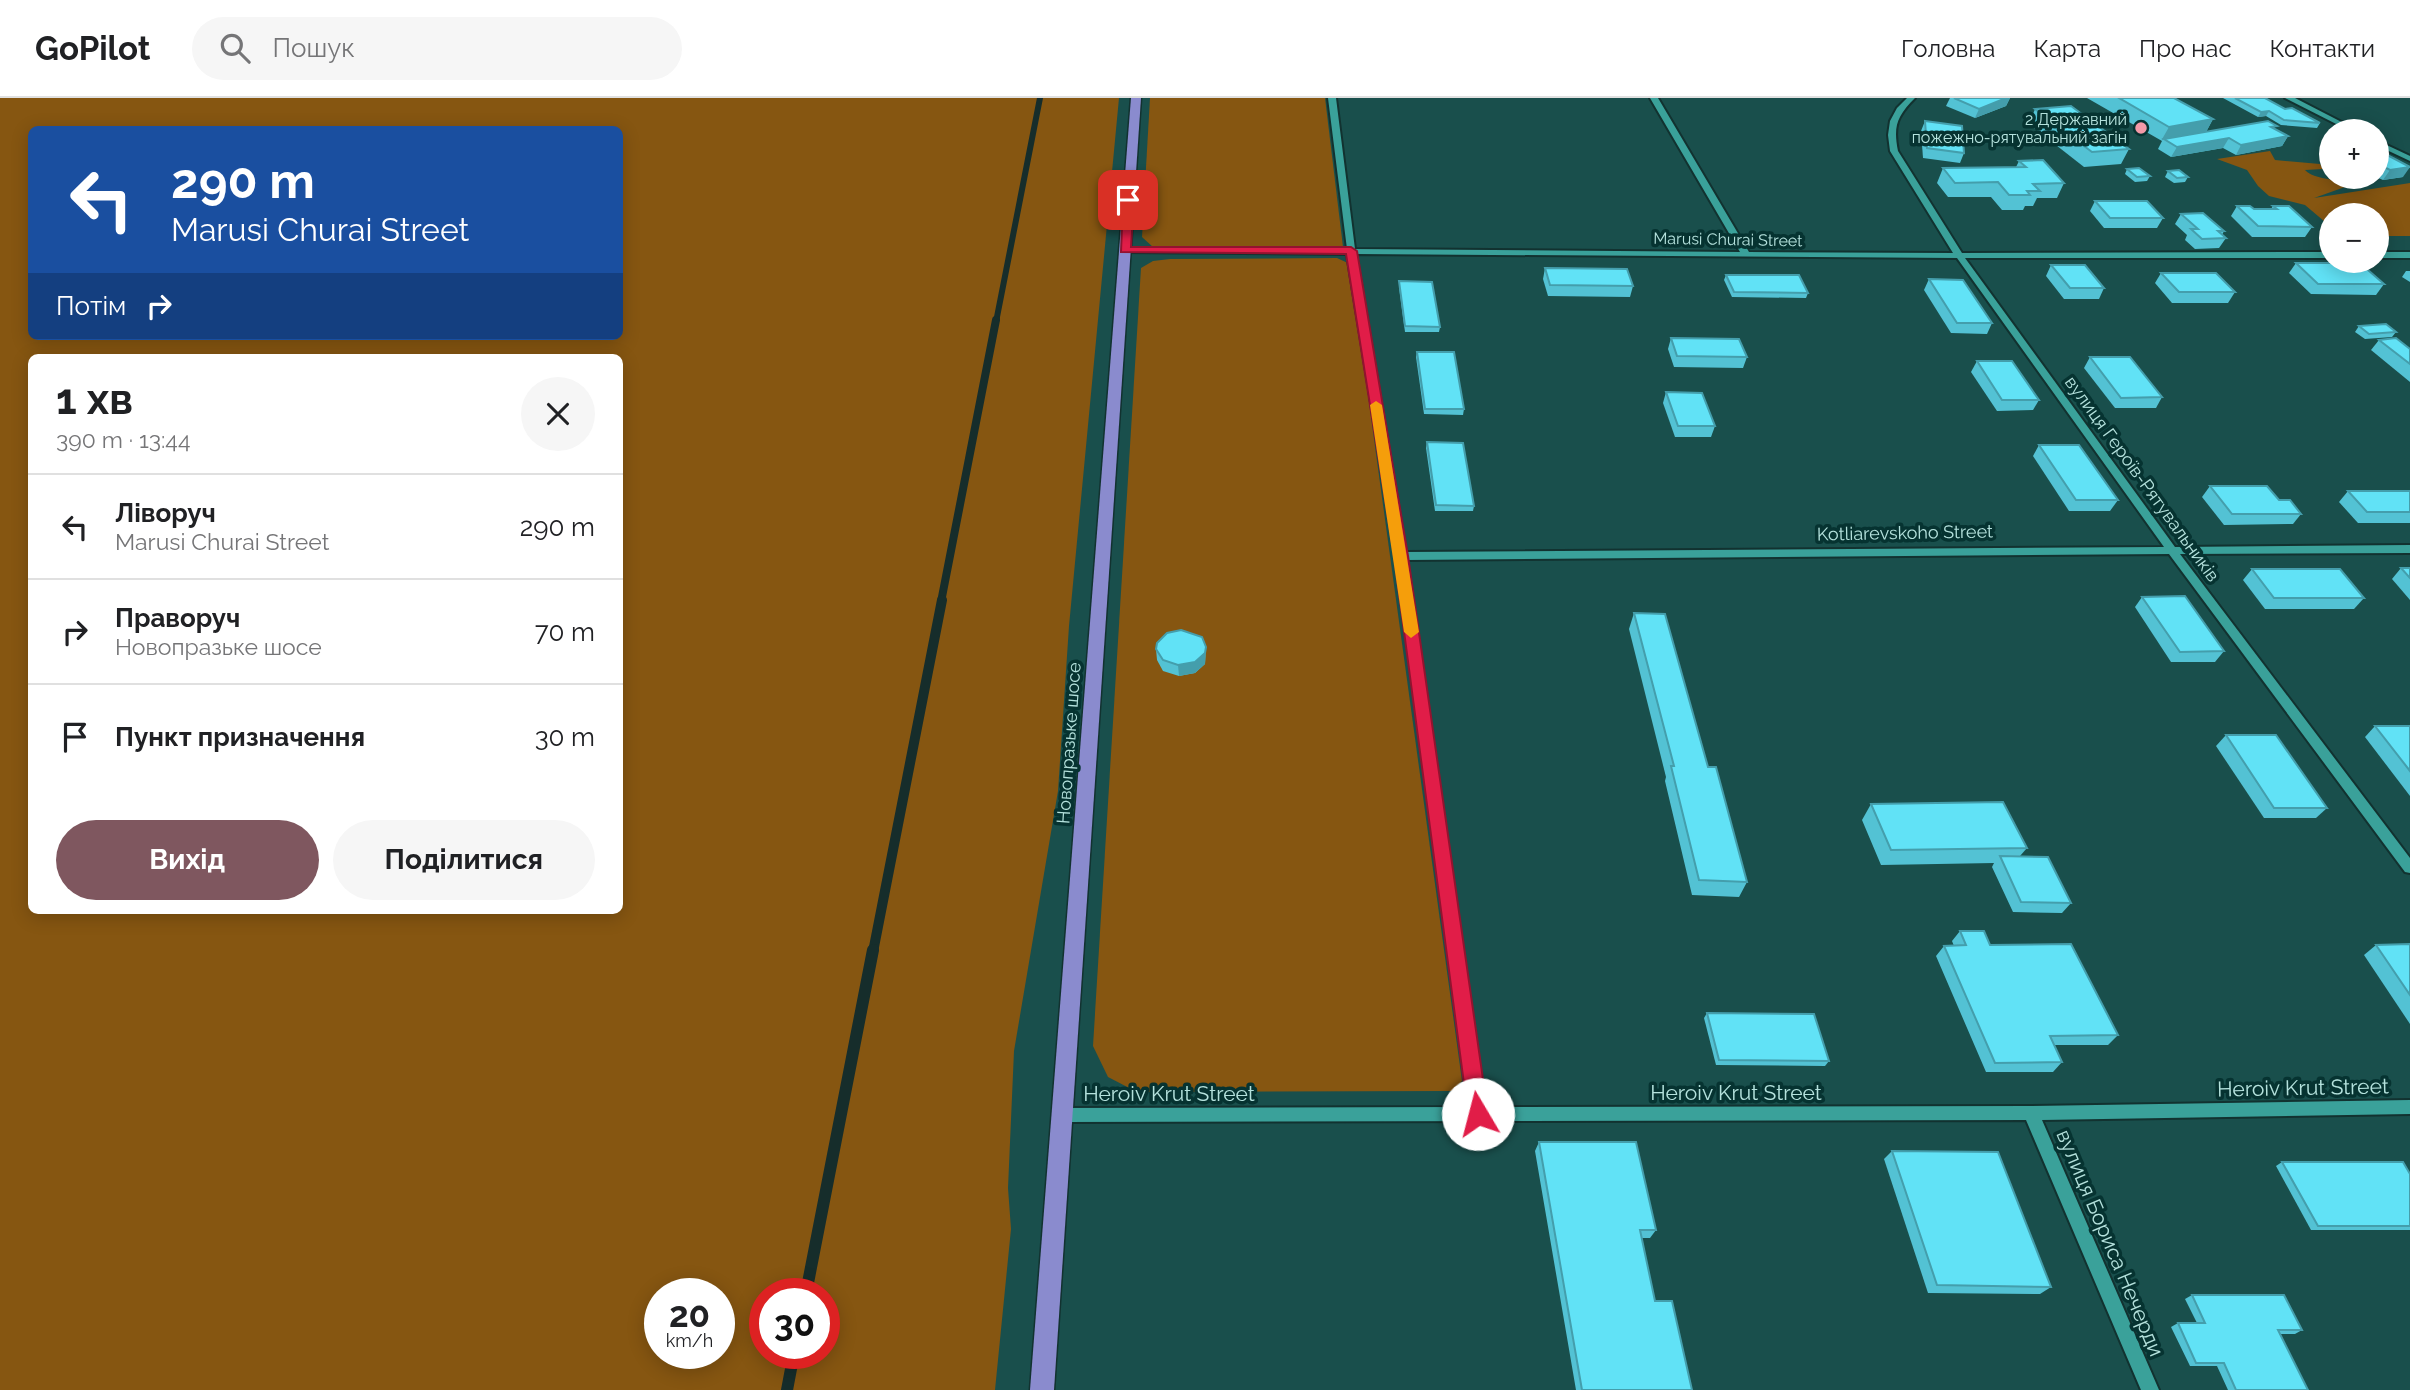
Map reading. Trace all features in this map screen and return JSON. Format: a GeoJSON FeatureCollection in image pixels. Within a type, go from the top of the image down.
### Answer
{"type":"FeatureCollection","features":[{"type":"Feature","properties":{"kind":"main road","name":"Новопразьке шосе"},"geometry":{"type":"LineString","coordinates":[[1042,1390],[1136,98]]}},
{"type":"Feature","properties":{"kind":"street"},"geometry":{"type":"LineString","coordinates":[[1332,98],[1351,251],[1401,556],[1478,1114]]}},
{"type":"Feature","properties":{"kind":"street"},"geometry":{"type":"LineString","coordinates":[[1654,98],[1745,253]]}},
{"type":"Feature","properties":{"kind":"street","name":"вулиця Героїв-Рятувальників"},"geometry":{"type":"LineString","coordinates":[[1911,98],[1891,124],[1894,151],[1959,256],[2170,548],[2410,868]]}},
{"type":"Feature","properties":{"kind":"street"},"geometry":{"type":"LineString","coordinates":[[2289,98],[2331,119]]}},
{"type":"Feature","properties":{"kind":"street"},"geometry":{"type":"LineString","coordinates":[[2389,148],[2410,159]]}},
{"type":"Feature","properties":{"kind":"street","name":"Marusi Churai Street"},"geometry":{"type":"LineString","coordinates":[[1125,250],[1959,256],[2319,255]]}},
{"type":"Feature","properties":{"kind":"street"},"geometry":{"type":"LineString","coordinates":[[2389,255],[2410,255]]}},
{"type":"Feature","properties":{"kind":"street","name":"Kotliarevskoho Street"},"geometry":{"type":"LineString","coordinates":[[1401,556],[2170,548],[2410,549]]}},
{"type":"Feature","properties":{"kind":"street","name":"Heroiv Krut Street"},"geometry":{"type":"LineString","coordinates":[[1062,1115],[2031,1113],[2410,1107]]}},
{"type":"Feature","properties":{"kind":"street","name":"вулиця Бориса Нечерди"},"geometry":{"type":"LineString","coordinates":[[2031,1113],[2150,1390]]}},
{"type":"Feature","properties":{"kind":"shaded area"},"geometry":{"type":"Polygon","coordinates":[[[0,98],[1119,98],[1069,626],[1058,791],[1014,1051],[1008,1188],[1011,1229],[995,1390],[0,1390],[0,98]]]}},
{"type":"Feature","properties":{"kind":"shaded area"},"geometry":{"type":"Polygon","coordinates":[[[1150,98],[1325,98],[1343,247],[1154,248],[1142,237],[1150,98]]]}},
{"type":"Feature","properties":{"kind":"shaded area"},"geometry":{"type":"Polygon","coordinates":[[[2270,151],[2275,160],[2319,164],[2319,169],[2305,170],[2319,177],[2319,189],[2339,189],[2314,198],[2389,189],[2389,186],[2410,183],[2410,236],[2389,236],[2389,203],[2319,203],[2319,217],[2305,205],[2269,196],[2247,170],[2217,159],[2270,151]]]}},
{"type":"Feature","properties":{"kind":"shaded area"},"geometry":{"type":"Polygon","coordinates":[[[1337,258],[1350,264],[1462,1081],[1452,1091],[1137,1092],[1108,1077],[1093,1046],[1141,268],[1153,261],[1170,259],[1337,258]]]}},
{"type":"Feature","properties":{"kind":"building"},"geometry":{"type":"Polygon","coordinates":[[[1954,98],[2006,98],[1979,109],[1954,98]]]}},
{"type":"Feature","properties":{"kind":"building"},"geometry":{"type":"Polygon","coordinates":[[[2119,98],[2174,98],[2213,119],[2169,127],[2119,98]]]}},
{"type":"Feature","properties":{"kind":"building"},"geometry":{"type":"Polygon","coordinates":[[[2235,98],[2265,98],[2285,109],[2292,108],[2319,123],[2284,120],[2269,111],[2261,112],[2235,98]]]}},
{"type":"Feature","properties":{"kind":"building"},"geometry":{"type":"Polygon","coordinates":[[[2071,106],[2129,149],[2092,152],[2035,109],[2071,106]]]}},
{"type":"Feature","properties":{"kind":"building"},"geometry":{"type":"Polygon","coordinates":[[[1925,121],[1962,126],[1964,153],[1927,148],[1925,121]]]}},
{"type":"Feature","properties":{"kind":"building"},"geometry":{"type":"Polygon","coordinates":[[[2268,121],[2277,126],[2271,127],[2288,136],[2241,145],[2229,138],[2177,147],[2164,139],[2268,121]]]}},
{"type":"Feature","properties":{"kind":"building"},"geometry":{"type":"Polygon","coordinates":[[[2389,156],[2410,167],[2390,170],[2389,156]]]}},
{"type":"Feature","properties":{"kind":"building"},"geometry":{"type":"Polygon","coordinates":[[[2043,160],[2064,183],[2033,184],[2040,191],[2027,191],[2030,195],[2009,195],[1998,182],[1955,183],[1943,168],[2026,167],[2019,161],[2043,160]]]}},
{"type":"Feature","properties":{"kind":"building"},"geometry":{"type":"Polygon","coordinates":[[[2139,168],[2150,176],[2137,177],[2127,169],[2139,168]]]}},
{"type":"Feature","properties":{"kind":"building"},"geometry":{"type":"Polygon","coordinates":[[[2179,170],[2188,177],[2177,178],[2168,171],[2179,170]]]}},
{"type":"Feature","properties":{"kind":"building"},"geometry":{"type":"Polygon","coordinates":[[[2095,201],[2147,201],[2163,218],[2110,218],[2095,201]]]}},
{"type":"Feature","properties":{"kind":"building"},"geometry":{"type":"Polygon","coordinates":[[[2237,206],[2277,209],[2273,206],[2289,206],[2312,227],[2258,226],[2237,206]]]}},
{"type":"Feature","properties":{"kind":"building"},"geometry":{"type":"Polygon","coordinates":[[[2203,213],[2224,231],[2218,231],[2226,238],[2202,239],[2191,229],[2198,229],[2181,214],[2203,213]]]}},
{"type":"Feature","properties":{"kind":"building"},"geometry":{"type":"Polygon","coordinates":[[[2296,263],[2319,263],[2319,273],[2371,273],[2384,284],[2318,284],[2296,263]]]}},
{"type":"Feature","properties":{"kind":"building"},"geometry":{"type":"Polygon","coordinates":[[[2051,265],[2085,265],[2104,288],[2070,288],[2051,265]]]}},
{"type":"Feature","properties":{"kind":"building"},"geometry":{"type":"Polygon","coordinates":[[[1545,268],[1627,269],[1633,286],[1550,285],[1545,268]]]}},
{"type":"Feature","properties":{"kind":"building"},"geometry":{"type":"Polygon","coordinates":[[[2161,273],[2216,273],[2235,292],[2179,292],[2161,273]]]}},
{"type":"Feature","properties":{"kind":"building"},"geometry":{"type":"Polygon","coordinates":[[[1726,275],[1799,275],[1808,293],[1734,292],[1726,275]]]}},
{"type":"Feature","properties":{"kind":"building"},"geometry":{"type":"Polygon","coordinates":[[[1929,279],[1963,280],[1992,323],[1957,323],[1929,279]]]}},
{"type":"Feature","properties":{"kind":"building"},"geometry":{"type":"Polygon","coordinates":[[[1399,281],[1432,282],[1440,327],[1405,326],[1399,281]]]}},
{"type":"Feature","properties":{"kind":"building"},"geometry":{"type":"Polygon","coordinates":[[[2386,324],[2396,332],[2369,334],[2359,326],[2386,324]]]}},
{"type":"Feature","properties":{"kind":"building"},"geometry":{"type":"Polygon","coordinates":[[[1671,338],[1739,339],[1747,357],[1677,356],[1671,338]]]}},
{"type":"Feature","properties":{"kind":"building"},"geometry":{"type":"Polygon","coordinates":[[[2396,338],[2410,349],[2410,364],[2379,340],[2396,338]]]}},
{"type":"Feature","properties":{"kind":"building"},"geometry":{"type":"Polygon","coordinates":[[[1417,352],[1454,352],[1464,409],[1425,409],[1417,352]]]}},
{"type":"Feature","properties":{"kind":"building"},"geometry":{"type":"Polygon","coordinates":[[[2090,357],[2130,357],[2162,397],[2121,398],[2090,357]]]}},
{"type":"Feature","properties":{"kind":"building"},"geometry":{"type":"Polygon","coordinates":[[[1977,361],[2012,361],[2039,400],[2002,400],[1977,361]]]}},
{"type":"Feature","properties":{"kind":"building"},"geometry":{"type":"Polygon","coordinates":[[[1666,392],[1702,393],[1715,426],[1678,426],[1666,392]]]}},
{"type":"Feature","properties":{"kind":"building"},"geometry":{"type":"Polygon","coordinates":[[[1427,442],[1463,443],[1474,506],[1436,505],[1427,442]]]}},
{"type":"Feature","properties":{"kind":"building"},"geometry":{"type":"Polygon","coordinates":[[[2039,445],[2079,445],[2118,500],[2076,500],[2039,445]]]}},
{"type":"Feature","properties":{"kind":"building"},"geometry":{"type":"Polygon","coordinates":[[[2210,486],[2267,486],[2279,500],[2290,500],[2301,514],[2232,514],[2210,486]]]}},
{"type":"Feature","properties":{"kind":"building"},"geometry":{"type":"Polygon","coordinates":[[[2348,491],[2410,491],[2410,512],[2367,512],[2348,491]]]}},
{"type":"Feature","properties":{"kind":"building"},"geometry":{"type":"Polygon","coordinates":[[[2401,568],[2410,568],[2410,578],[2401,568]]]}},
{"type":"Feature","properties":{"kind":"building"},"geometry":{"type":"Polygon","coordinates":[[[2252,569],[2340,569],[2364,598],[2274,598],[2252,569]]]}},
{"type":"Feature","properties":{"kind":"building"},"geometry":{"type":"Polygon","coordinates":[[[2185,596],[2224,651],[2180,652],[2142,597],[2185,596]]]}},
{"type":"Feature","properties":{"kind":"building"},"geometry":{"type":"Polygon","coordinates":[[[1634,613],[1665,614],[1708,767],[1716,767],[1747,882],[1699,880],[1671,766],[1674,766],[1634,613]]]}},
{"type":"Feature","properties":{"kind":"building"},"geometry":{"type":"Polygon","coordinates":[[[1181,630],[1202,637],[1206,647],[1205,653],[1195,662],[1178,665],[1163,660],[1156,649],[1157,643],[1167,633],[1181,630]]]}},
{"type":"Feature","properties":{"kind":"building"},"geometry":{"type":"Polygon","coordinates":[[[2375,726],[2410,726],[2410,771],[2375,726]]]}},
{"type":"Feature","properties":{"kind":"building"},"geometry":{"type":"Polygon","coordinates":[[[2226,735],[2276,735],[2327,808],[2274,808],[2226,735]]]}},
{"type":"Feature","properties":{"kind":"building"},"geometry":{"type":"Polygon","coordinates":[[[2003,802],[2027,848],[1891,850],[1871,804],[2003,802]]]}},
{"type":"Feature","properties":{"kind":"building"},"geometry":{"type":"Polygon","coordinates":[[[2000,856],[2048,857],[2071,903],[2021,902],[2000,856]]]}},
{"type":"Feature","properties":{"kind":"building"},"geometry":{"type":"Polygon","coordinates":[[[1960,931],[1984,931],[1990,945],[2071,944],[2118,1035],[2050,1036],[2062,1062],[1995,1063],[1944,946],[1966,945],[1960,931]]]}},
{"type":"Feature","properties":{"kind":"building"},"geometry":{"type":"Polygon","coordinates":[[[2410,944],[2410,995],[2376,945],[2410,944]]]}},
{"type":"Feature","properties":{"kind":"building"},"geometry":{"type":"Polygon","coordinates":[[[1707,1013],[1814,1014],[1829,1061],[1719,1060],[1707,1013]]]}},
{"type":"Feature","properties":{"kind":"building"},"geometry":{"type":"Polygon","coordinates":[[[1539,1142],[1636,1142],[1656,1230],[1640,1230],[1655,1301],[1672,1301],[1692,1390],[1582,1390],[1539,1142]]]}},
{"type":"Feature","properties":{"kind":"building"},"geometry":{"type":"Polygon","coordinates":[[[1892,1151],[1998,1152],[2051,1287],[1937,1285],[1892,1151]]]}},
{"type":"Feature","properties":{"kind":"building"},"geometry":{"type":"Polygon","coordinates":[[[2282,1162],[2403,1162],[2410,1174],[2410,1226],[2318,1226],[2282,1162]]]}},
{"type":"Feature","properties":{"kind":"building"},"geometry":{"type":"Polygon","coordinates":[[[2192,1295],[2284,1295],[2302,1330],[2278,1330],[2308,1390],[2236,1390],[2224,1363],[2196,1363],[2178,1323],[2205,1323],[2192,1295]]]}},
{"type":"Feature","properties":{"kind":"waterway"},"geometry":{"type":"LineString","coordinates":[[996,322],[1040,98]]}},
{"type":"Feature","properties":{"kind":"waterway"},"geometry":{"type":"LineString","coordinates":[[941,602],[996,320]]}},
{"type":"Feature","properties":{"kind":"waterway"},"geometry":{"type":"LineString","coordinates":[[873,952],[942,600]]}},
{"type":"Feature","properties":{"kind":"waterway"},"geometry":{"type":"LineString","coordinates":[[809,1278],[873,950]]}},
{"type":"Feature","properties":{"kind":"waterway"},"geometry":{"type":"LineString","coordinates":[[787,1390],[791,1369]]}},
{"type":"Feature","properties":{"kind":"slow traffic"},"geometry":{"type":"LineString","coordinates":[[1376,405],[1411,632]]}},
{"type":"Feature","properties":{"kind":"place","name":"2 Державний пожежно-рятувальний загін"},"geometry":{"type":"Point","coordinates":[2141,128]}},
{"type":"Feature","properties":{"kind":"route"},"geometry":{"type":"LineString","coordinates":[[1128,200],[1125,250],[1351,251],[1401,556],[1478,1114]]}}]}
